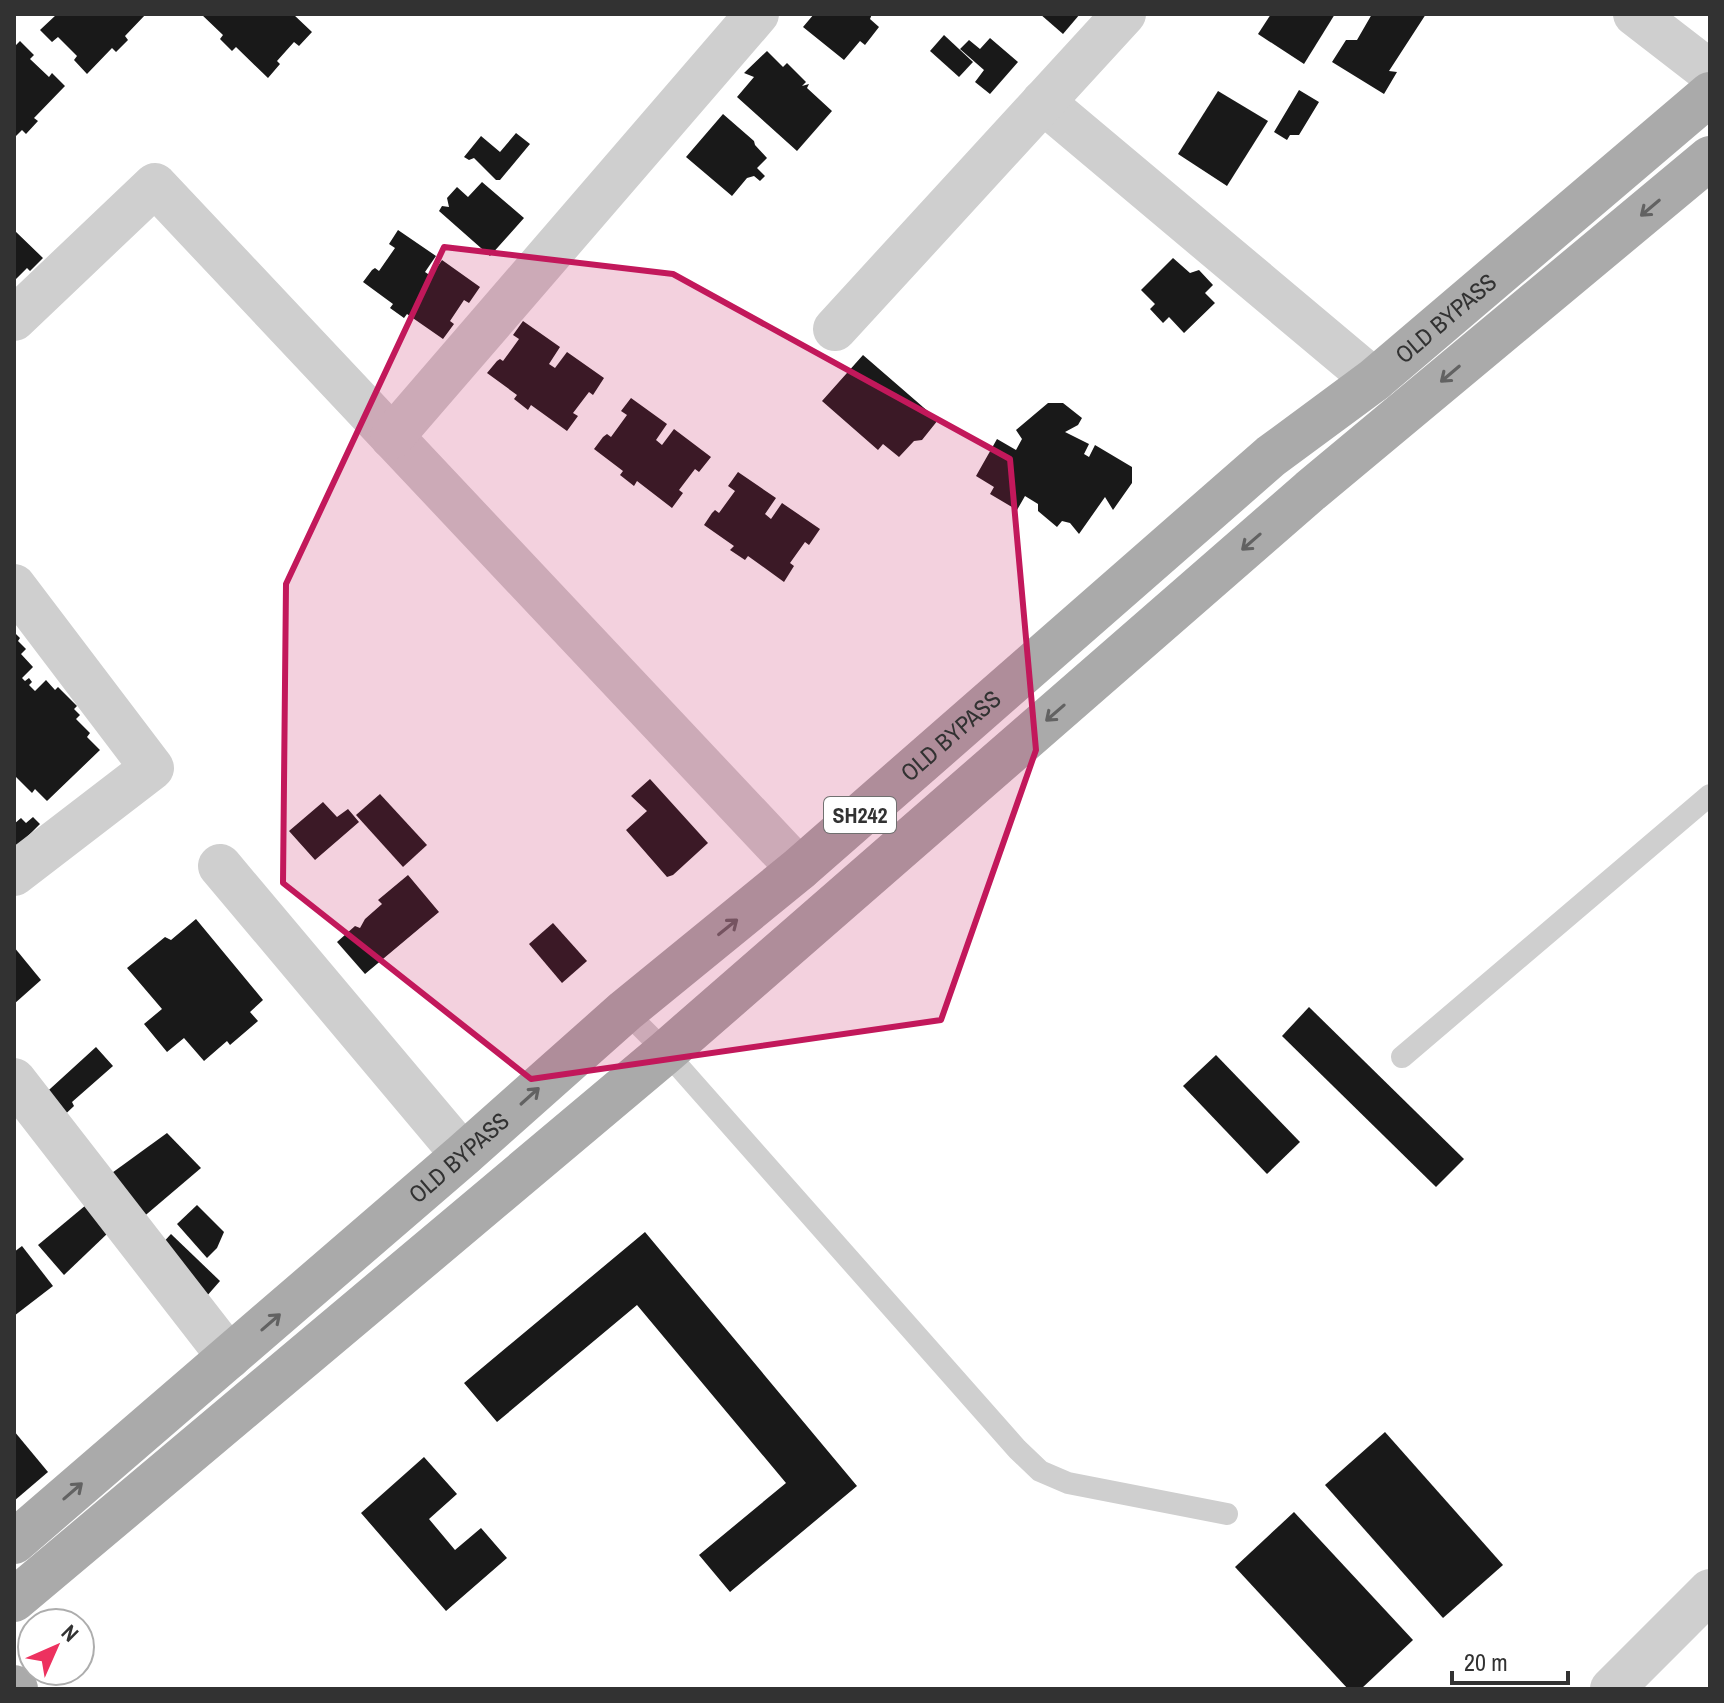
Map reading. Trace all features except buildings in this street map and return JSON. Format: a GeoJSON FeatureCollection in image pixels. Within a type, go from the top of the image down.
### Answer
{"type":"FeatureCollection","features":[{"type":"Feature","properties":{"kind":"main road","name":"OLD BYPASS"},"geometry":{"type":"LineString","coordinates":[[14,1542],[463,1155],[625,1011],[799,869],[1271,456],[1374,380],[1710,94]]}},
{"type":"Feature","properties":{"kind":"main road"},"geometry":{"type":"LineString","coordinates":[[14,1600],[666,1052],[1310,491],[1710,158]]}},
{"type":"Feature","properties":{"kind":"main road"},"geometry":{"type":"LineString","coordinates":[[1271,456],[1310,491]]}},
{"type":"Feature","properties":{"kind":"street"},"geometry":{"type":"LineString","coordinates":[[392,437],[757,14]]}},
{"type":"Feature","properties":{"kind":"street"},"geometry":{"type":"LineString","coordinates":[[835,329],[1124,14]]}},
{"type":"Feature","properties":{"kind":"street"},"geometry":{"type":"LineString","coordinates":[[1635,14],[1710,72]]}},
{"type":"Feature","properties":{"kind":"street"},"geometry":{"type":"LineString","coordinates":[[1043,102],[1374,380]]}},
{"type":"Feature","properties":{"kind":"street"},"geometry":{"type":"LineString","coordinates":[[14,319],[155,185],[799,869]]}},
{"type":"Feature","properties":{"kind":"street"},"geometry":{"type":"LineString","coordinates":[[14,586],[152,768],[14,874]]}},
{"type":"Feature","properties":{"kind":"street"},"geometry":{"type":"LineString","coordinates":[[220,866],[463,1155]]}},
{"type":"Feature","properties":{"kind":"street"},"geometry":{"type":"LineString","coordinates":[[14,1080],[229,1357]]}},
{"type":"Feature","properties":{"kind":"street"},"geometry":{"type":"LineString","coordinates":[[1612,1689],[1710,1591]]}},
{"type":"Feature","properties":{"kind":"lane"},"geometry":{"type":"LineString","coordinates":[[1402,1057],[1710,795]]}},
{"type":"Feature","properties":{"kind":"lane"},"geometry":{"type":"LineString","coordinates":[[625,1011],[666,1052],[996,1426],[1040,1471],[1068,1483],[1227,1514]]}},
{"type":"Feature","properties":{"kind":"highlighted area"},"geometry":{"type":"Polygon","coordinates":[[[444,247],[673,274],[1010,459],[1036,750],[941,1020],[531,1079],[283,883],[286,584],[444,247]]]}}]}
